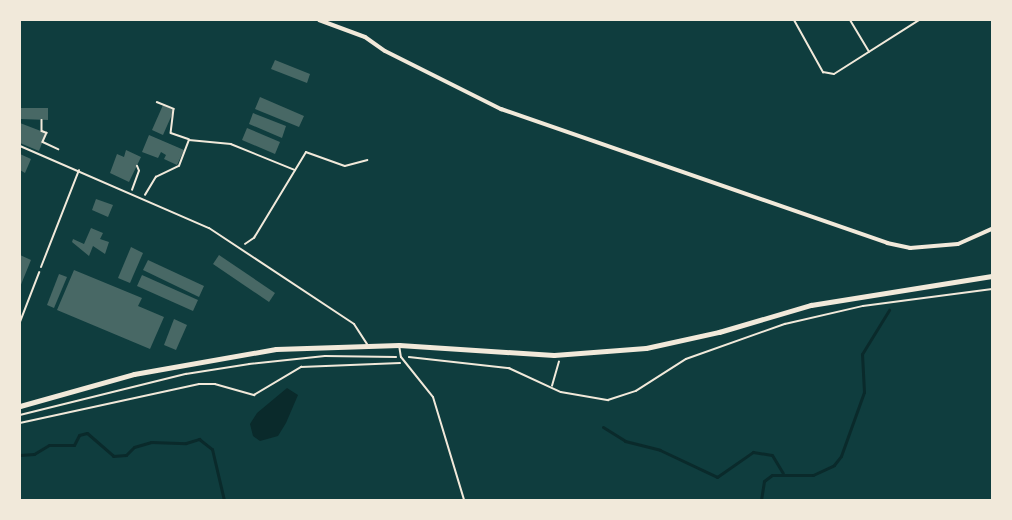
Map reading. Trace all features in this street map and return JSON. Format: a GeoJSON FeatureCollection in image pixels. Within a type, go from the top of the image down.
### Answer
{"type":"FeatureCollection","features":[{"type":"Feature","properties":{"kind":"main road"},"geometry":{"type":"LineString","coordinates":[[20,406],[190,362],[276,349],[367,344],[562,354],[646,348],[718,332],[811,305],[993,276]]}},
{"type":"Feature","properties":{"kind":"street"},"geometry":{"type":"LineString","coordinates":[[319,20],[365,37],[385,51],[501,109],[887,243],[910,248],[958,244],[993,229]]}},
{"type":"Feature","properties":{"kind":"lane"},"geometry":{"type":"LineString","coordinates":[[794,20],[823,72],[834,74],[919,20]]}},
{"type":"Feature","properties":{"kind":"lane"},"geometry":{"type":"LineString","coordinates":[[850,20],[868,52]]}},
{"type":"Feature","properties":{"kind":"lane"},"geometry":{"type":"LineString","coordinates":[[20,146],[209,228],[354,324],[367,344]]}},
{"type":"Feature","properties":{"kind":"lane"},"geometry":{"type":"LineString","coordinates":[[41,267],[79,171]]}},
{"type":"Feature","properties":{"kind":"lane"},"geometry":{"type":"LineString","coordinates":[[399,345],[401,357],[433,397],[464,501]]}},
{"type":"Feature","properties":{"kind":"path"},"geometry":{"type":"LineString","coordinates":[[157,102],[174,109],[171,133],[189,140],[231,144],[295,170]]}},
{"type":"Feature","properties":{"kind":"path"},"geometry":{"type":"LineString","coordinates":[[42,120],[42,130],[47,133],[43,142],[58,149]]}},
{"type":"Feature","properties":{"kind":"path"},"geometry":{"type":"LineString","coordinates":[[143,199],[156,177],[179,166],[189,140]]}},
{"type":"Feature","properties":{"kind":"path"},"geometry":{"type":"LineString","coordinates":[[235,245],[254,238],[306,152],[345,166],[367,160]]}},
{"type":"Feature","properties":{"kind":"path"},"geometry":{"type":"LineString","coordinates":[[131,193],[139,171],[136,166]]}},
{"type":"Feature","properties":{"kind":"path"},"geometry":{"type":"LineString","coordinates":[[20,322],[41,267]]}},
{"type":"Feature","properties":{"kind":"path"},"geometry":{"type":"LineString","coordinates":[[551,387],[562,354]]}},
{"type":"Feature","properties":{"kind":"path"},"geometry":{"type":"LineString","coordinates":[[20,423],[199,384],[215,384],[254,395],[301,367],[396,366],[401,357]]}},
{"type":"Feature","properties":{"kind":"water"},"geometry":{"type":"Polygon","coordinates":[[[287,388],[298,395],[286,423],[278,436],[260,441],[253,436],[250,424],[257,413],[287,388]]]}},
{"type":"Feature","properties":{"kind":"building"},"geometry":{"type":"Polygon","coordinates":[[[275,60],[310,74],[307,83],[271,69],[275,60]]]}},
{"type":"Feature","properties":{"kind":"building"},"geometry":{"type":"Polygon","coordinates":[[[260,97],[304,116],[299,127],[255,109],[260,97]]]}},
{"type":"Feature","properties":{"kind":"building"},"geometry":{"type":"Polygon","coordinates":[[[163,105],[174,110],[163,135],[152,130],[163,105]]]}},
{"type":"Feature","properties":{"kind":"building"},"geometry":{"type":"Polygon","coordinates":[[[20,108],[48,108],[48,120],[20,119],[20,108]]]}},
{"type":"Feature","properties":{"kind":"building"},"geometry":{"type":"Polygon","coordinates":[[[253,113],[286,126],[282,138],[249,124],[253,113]]]}},
{"type":"Feature","properties":{"kind":"building"},"geometry":{"type":"Polygon","coordinates":[[[20,123],[46,133],[39,151],[20,143],[20,123]]]}},
{"type":"Feature","properties":{"kind":"building"},"geometry":{"type":"Polygon","coordinates":[[[247,128],[280,142],[275,154],[242,140],[247,128]]]}},
{"type":"Feature","properties":{"kind":"building"},"geometry":{"type":"Polygon","coordinates":[[[149,135],[184,150],[177,165],[164,159],[166,155],[161,152],[158,158],[142,152],[149,135]]]}},
{"type":"Feature","properties":{"kind":"building"},"geometry":{"type":"Polygon","coordinates":[[[126,150],[141,157],[129,182],[110,173],[117,154],[124,157],[126,150]]]}},
{"type":"Feature","properties":{"kind":"building"},"geometry":{"type":"Polygon","coordinates":[[[20,154],[31,159],[25,173],[20,170],[20,154]]]}},
{"type":"Feature","properties":{"kind":"building"},"geometry":{"type":"Polygon","coordinates":[[[96,199],[113,205],[108,217],[92,210],[96,199]]]}},
{"type":"Feature","properties":{"kind":"building"},"geometry":{"type":"Polygon","coordinates":[[[91,228],[103,233],[100,239],[109,242],[105,254],[93,246],[89,256],[72,242],[73,239],[84,244],[91,228]]]}},
{"type":"Feature","properties":{"kind":"building"},"geometry":{"type":"Polygon","coordinates":[[[131,247],[143,253],[130,283],[118,278],[131,247]]]}},
{"type":"Feature","properties":{"kind":"building"},"geometry":{"type":"Polygon","coordinates":[[[20,255],[31,260],[20,287],[20,255]]]}},
{"type":"Feature","properties":{"kind":"building"},"geometry":{"type":"Polygon","coordinates":[[[219,255],[275,293],[269,302],[213,264],[219,255]]]}},
{"type":"Feature","properties":{"kind":"building"},"geometry":{"type":"Polygon","coordinates":[[[148,260],[204,286],[199,297],[143,270],[148,260]]]}},
{"type":"Feature","properties":{"kind":"building"},"geometry":{"type":"Polygon","coordinates":[[[74,270],[142,298],[138,306],[164,317],[150,349],[57,310],[74,270]]]}},
{"type":"Feature","properties":{"kind":"building"},"geometry":{"type":"Polygon","coordinates":[[[59,274],[67,277],[54,308],[47,305],[59,274]]]}},
{"type":"Feature","properties":{"kind":"building"},"geometry":{"type":"Polygon","coordinates":[[[142,275],[198,300],[193,311],[137,286],[142,275]]]}},
{"type":"Feature","properties":{"kind":"building"},"geometry":{"type":"Polygon","coordinates":[[[174,319],[187,325],[176,350],[164,345],[174,319]]]}},
{"type":"Feature","properties":{"kind":"waterway"},"geometry":{"type":"LineString","coordinates":[[761,500],[764,481],[772,475],[813,475],[834,465],[841,456],[864,392],[862,354],[889,310]]}},
{"type":"Feature","properties":{"kind":"waterway"},"geometry":{"type":"LineString","coordinates":[[603,427],[625,441],[660,450],[717,477],[753,452],[772,455],[783,473]]}},
{"type":"Feature","properties":{"kind":"waterway"},"geometry":{"type":"LineString","coordinates":[[20,455],[34,454],[49,445],[74,445],[79,435],[87,433],[113,456],[126,455],[134,447],[151,442],[186,443],[199,439],[212,449],[224,500]]}}]}
